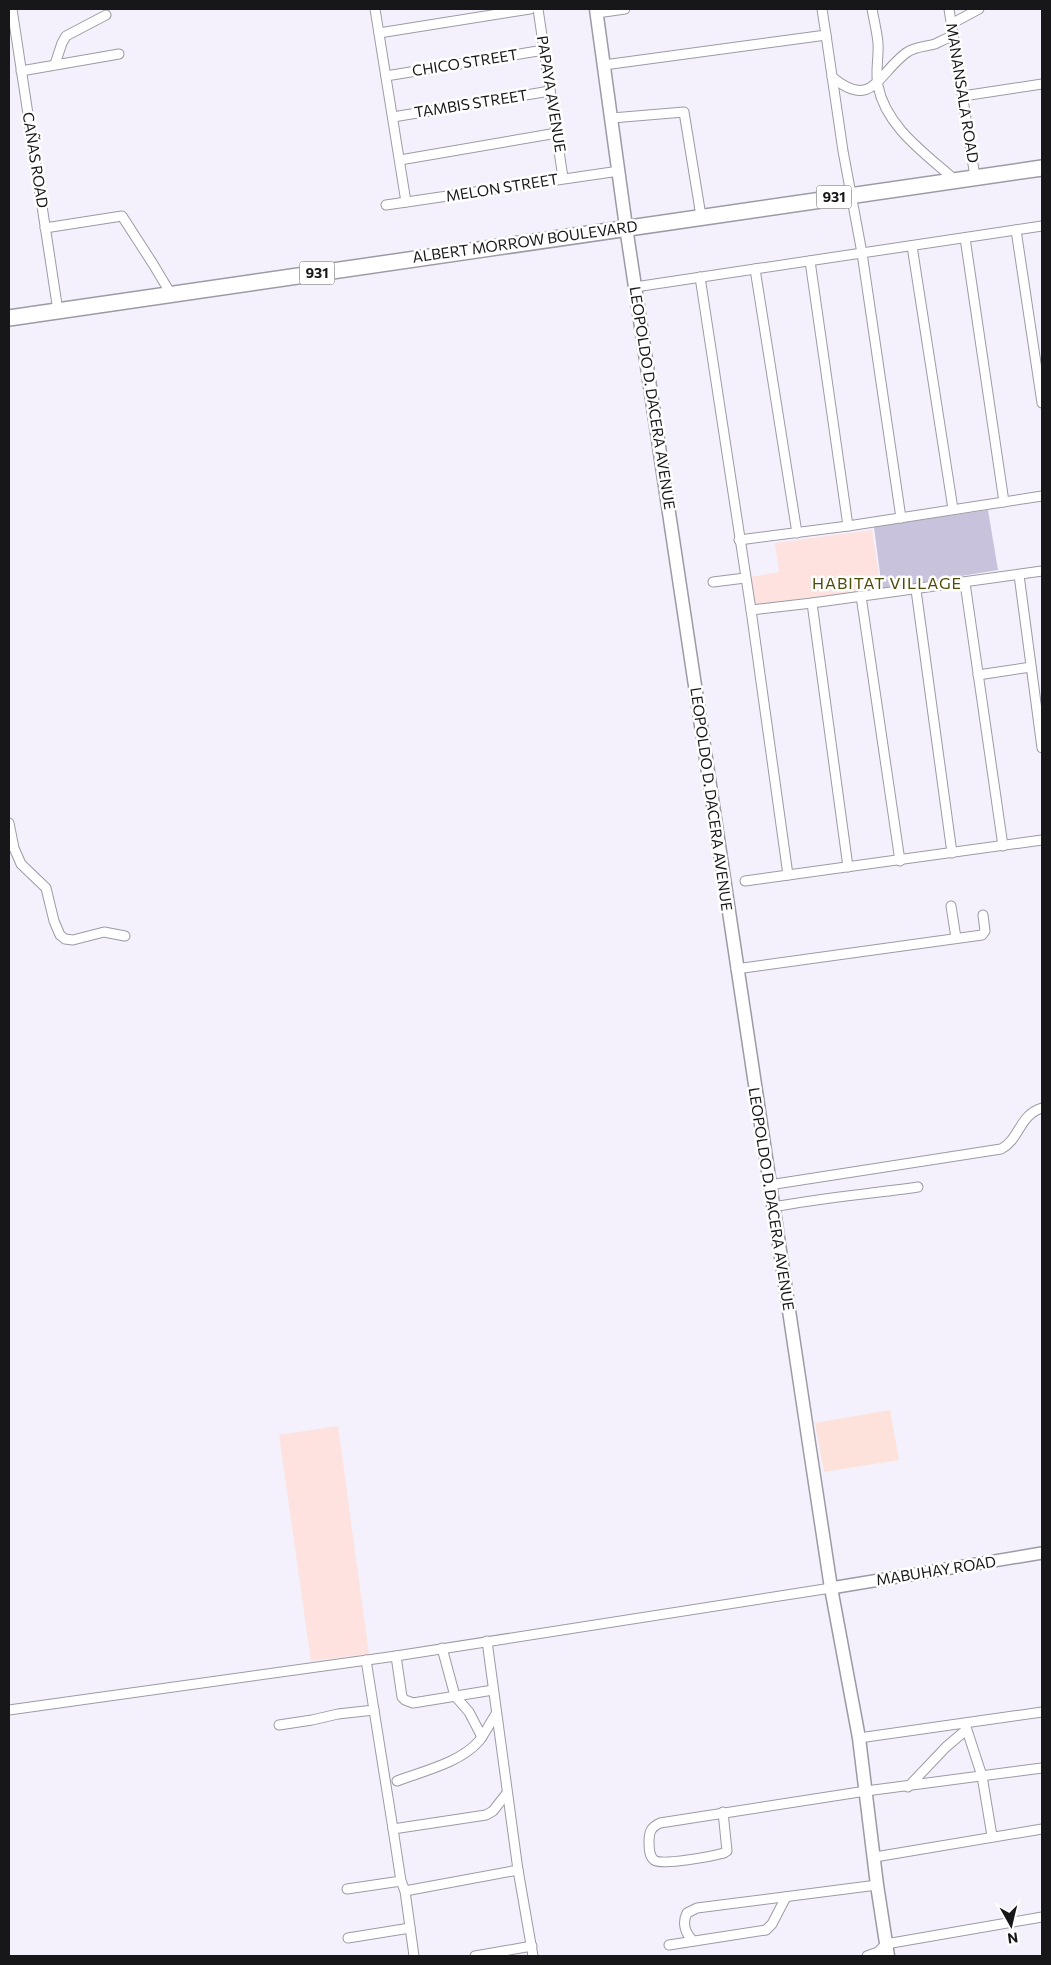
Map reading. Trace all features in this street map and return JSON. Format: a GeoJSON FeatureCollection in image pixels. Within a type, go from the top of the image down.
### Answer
{"type":"FeatureCollection","features":[{"type":"Feature","properties":{"kind":"highway","name":"ALBERT MORROW BOULEVARD"},"geometry":{"type":"LineString","coordinates":[[9,318],[701,216],[1042,168]]}},
{"type":"Feature","properties":{"kind":"main road","name":"LEOPOLDO D. DACERA AVENUE"},"geometry":{"type":"LineString","coordinates":[[596,11],[626,227],[736,969],[831,1588],[859,1738],[887,1950]]}},
{"type":"Feature","properties":{"kind":"street","name":"CAÑAS ROAD"},"geometry":{"type":"LineString","coordinates":[[12,9],[58,311]]}},
{"type":"Feature","properties":{"kind":"street"},"geometry":{"type":"LineString","coordinates":[[375,9],[406,202]]}},
{"type":"Feature","properties":{"kind":"street"},"geometry":{"type":"LineString","coordinates":[[379,33],[530,9]]}},
{"type":"Feature","properties":{"kind":"street","name":"PAPAYA AVENUE"},"geometry":{"type":"LineString","coordinates":[[538,9],[564,178]]}},
{"type":"Feature","properties":{"kind":"street"},"geometry":{"type":"LineString","coordinates":[[596,11],[625,9]]}},
{"type":"Feature","properties":{"kind":"street"},"geometry":{"type":"LineString","coordinates":[[822,9],[843,151],[862,253],[901,518]]}},
{"type":"Feature","properties":{"kind":"street"},"geometry":{"type":"LineString","coordinates":[[872,9],[878,43],[878,84],[881,99],[892,119],[913,142],[956,180]]}},
{"type":"Feature","properties":{"kind":"street","name":"MANANSALA ROAD"},"geometry":{"type":"LineString","coordinates":[[949,9],[975,177]]}},
{"type":"Feature","properties":{"kind":"street"},"geometry":{"type":"LineString","coordinates":[[951,24],[979,9]]}},
{"type":"Feature","properties":{"kind":"street"},"geometry":{"type":"LineString","coordinates":[[55,64],[62,42],[66,36],[106,15]]}},
{"type":"Feature","properties":{"kind":"street"},"geometry":{"type":"LineString","coordinates":[[604,65],[826,35]]}},
{"type":"Feature","properties":{"kind":"street"},"geometry":{"type":"LineString","coordinates":[[832,77],[845,88],[854,91],[868,89],[878,84],[884,74],[914,48],[934,44],[953,36]]}},
{"type":"Feature","properties":{"kind":"street","name":"CHICO STREET"},"geometry":{"type":"LineString","coordinates":[[386,76],[544,50]]}},
{"type":"Feature","properties":{"kind":"street"},"geometry":{"type":"LineString","coordinates":[[21,71],[119,54]]}},
{"type":"Feature","properties":{"kind":"street"},"geometry":{"type":"LineString","coordinates":[[963,96],[1042,84]]}},
{"type":"Feature","properties":{"kind":"street","name":"TAMBIS STREET"},"geometry":{"type":"LineString","coordinates":[[393,117],[550,91]]}},
{"type":"Feature","properties":{"kind":"street"},"geometry":{"type":"LineString","coordinates":[[612,118],[684,112],[701,216]]}},
{"type":"Feature","properties":{"kind":"street"},"geometry":{"type":"LineString","coordinates":[[400,160],[556,133]]}},
{"type":"Feature","properties":{"kind":"street","name":"MELON STREET"},"geometry":{"type":"LineString","coordinates":[[386,205],[619,171]]}},
{"type":"Feature","properties":{"kind":"street"},"geometry":{"type":"LineString","coordinates":[[46,228],[122,216],[171,294]]}},
{"type":"Feature","properties":{"kind":"street"},"geometry":{"type":"LineString","coordinates":[[635,287],[1042,226]]}},
{"type":"Feature","properties":{"kind":"street"},"geometry":{"type":"LineString","coordinates":[[1016,230],[1042,403]]}},
{"type":"Feature","properties":{"kind":"street"},"geometry":{"type":"LineString","coordinates":[[965,238],[1004,502]]}},
{"type":"Feature","properties":{"kind":"street"},"geometry":{"type":"LineString","coordinates":[[912,246],[953,509]]}},
{"type":"Feature","properties":{"kind":"street"},"geometry":{"type":"LineString","coordinates":[[810,261],[848,526]]}},
{"type":"Feature","properties":{"kind":"street"},"geometry":{"type":"LineString","coordinates":[[755,269],[797,533]]}},
{"type":"Feature","properties":{"kind":"street"},"geometry":{"type":"LineString","coordinates":[[700,277],[751,610],[788,875]]}},
{"type":"Feature","properties":{"kind":"street"},"geometry":{"type":"LineString","coordinates":[[740,540],[848,526],[1042,496]]}},
{"type":"Feature","properties":{"kind":"street"},"geometry":{"type":"LineString","coordinates":[[751,610],[916,590],[1042,571]]}},
{"type":"Feature","properties":{"kind":"street"},"geometry":{"type":"LineString","coordinates":[[1019,575],[1042,748]]}},
{"type":"Feature","properties":{"kind":"street"},"geometry":{"type":"LineString","coordinates":[[713,582],[745,578]]}},
{"type":"Feature","properties":{"kind":"street"},"geometry":{"type":"LineString","coordinates":[[965,583],[1003,846]]}},
{"type":"Feature","properties":{"kind":"street"},"geometry":{"type":"LineString","coordinates":[[916,590],[952,854]]}},
{"type":"Feature","properties":{"kind":"street"},"geometry":{"type":"LineString","coordinates":[[861,596],[900,861]]}},
{"type":"Feature","properties":{"kind":"street"},"geometry":{"type":"LineString","coordinates":[[812,603],[848,866]]}},
{"type":"Feature","properties":{"kind":"street"},"geometry":{"type":"LineString","coordinates":[[978,675],[1031,667]]}},
{"type":"Feature","properties":{"kind":"street"},"geometry":{"type":"LineString","coordinates":[[9,823],[14,848],[21,864],[46,888],[54,921],[60,935],[65,939],[73,940],[104,932],[125,936]]}},
{"type":"Feature","properties":{"kind":"street"},"geometry":{"type":"LineString","coordinates":[[745,881],[848,866],[952,854],[1042,840]]}},
{"type":"Feature","properties":{"kind":"street"},"geometry":{"type":"LineString","coordinates":[[951,906],[956,938]]}},
{"type":"Feature","properties":{"kind":"street"},"geometry":{"type":"LineString","coordinates":[[736,969],[985,934],[983,915]]}},
{"type":"Feature","properties":{"kind":"street"},"geometry":{"type":"LineString","coordinates":[[769,1185],[1001,1149],[1014,1138],[1020,1126],[1032,1112],[1042,1108]]}},
{"type":"Feature","properties":{"kind":"street"},"geometry":{"type":"LineString","coordinates":[[773,1207],[816,1198],[859,1196],[918,1187]]}},
{"type":"Feature","properties":{"kind":"street","name":"MABUHAY ROAD"},"geometry":{"type":"LineString","coordinates":[[831,1588],[1042,1553]]}},
{"type":"Feature","properties":{"kind":"street"},"geometry":{"type":"LineString","coordinates":[[9,1710],[396,1656],[831,1588]]}},
{"type":"Feature","properties":{"kind":"street"},"geometry":{"type":"LineString","coordinates":[[487,1641],[506,1793],[534,1956]]}},
{"type":"Feature","properties":{"kind":"street"},"geometry":{"type":"LineString","coordinates":[[442,1648],[455,1696],[469,1712],[482,1737]]}},
{"type":"Feature","properties":{"kind":"street"},"geometry":{"type":"LineString","coordinates":[[396,1656],[404,1700],[413,1703],[492,1690]]}},
{"type":"Feature","properties":{"kind":"street"},"geometry":{"type":"LineString","coordinates":[[366,1660],[401,1881],[405,1891],[414,1956]]}},
{"type":"Feature","properties":{"kind":"street"},"geometry":{"type":"LineString","coordinates":[[280,1725],[338,1714],[374,1710]]}},
{"type":"Feature","properties":{"kind":"street"},"geometry":{"type":"LineString","coordinates":[[859,1738],[965,1727],[1042,1712]]}},
{"type":"Feature","properties":{"kind":"street"},"geometry":{"type":"LineString","coordinates":[[397,1781],[452,1760],[472,1748],[482,1737],[496,1714]]}},
{"type":"Feature","properties":{"kind":"street"},"geometry":{"type":"LineString","coordinates":[[965,1727],[982,1776],[992,1836]]}},
{"type":"Feature","properties":{"kind":"street"},"geometry":{"type":"LineString","coordinates":[[908,1787],[965,1727]]}},
{"type":"Feature","properties":{"kind":"street"},"geometry":{"type":"LineString","coordinates":[[723,1812],[727,1843],[724,1853],[668,1862],[657,1862],[653,1859],[649,1832],[655,1825],[668,1821],[723,1812],[866,1791],[1042,1768]]}},
{"type":"Feature","properties":{"kind":"street"},"geometry":{"type":"LineString","coordinates":[[393,1829],[486,1815],[493,1811],[506,1793]]}},
{"type":"Feature","properties":{"kind":"street"},"geometry":{"type":"LineString","coordinates":[[875,1857],[1042,1829]]}},
{"type":"Feature","properties":{"kind":"street"},"geometry":{"type":"LineString","coordinates":[[405,1891],[518,1870]]}},
{"type":"Feature","properties":{"kind":"street"},"geometry":{"type":"LineString","coordinates":[[347,1889],[401,1881]]}},
{"type":"Feature","properties":{"kind":"street"},"geometry":{"type":"LineString","coordinates":[[693,1941],[688,1937],[684,1925],[685,1916],[691,1910],[707,1906],[877,1885]]}},
{"type":"Feature","properties":{"kind":"street"},"geometry":{"type":"LineString","coordinates":[[669,1945],[766,1930],[772,1924],[786,1897]]}},
{"type":"Feature","properties":{"kind":"street"},"geometry":{"type":"LineString","coordinates":[[867,1956],[887,1950],[1042,1918]]}},
{"type":"Feature","properties":{"kind":"street"},"geometry":{"type":"LineString","coordinates":[[348,1938],[410,1928]]}},
{"type":"Feature","properties":{"kind":"street"},"geometry":{"type":"LineString","coordinates":[[475,1956],[532,1946]]}},
{"type":"Feature","properties":{"kind":"shaded area"},"geometry":{"type":"Polygon","coordinates":[[[988,510],[998,570],[882,589],[874,527],[988,510]]]}},
{"type":"Feature","properties":{"kind":"shaded area"},"geometry":{"type":"Polygon","coordinates":[[[872,530],[881,588],[754,605],[750,577],[779,572],[775,543],[872,530]]]}},
{"type":"Feature","properties":{"kind":"shaded area"},"geometry":{"type":"Polygon","coordinates":[[[890,1410],[899,1460],[824,1472],[815,1423],[890,1410]]]}},
{"type":"Feature","properties":{"kind":"shaded area"},"geometry":{"type":"Polygon","coordinates":[[[338,1426],[369,1654],[311,1661],[279,1435],[338,1426]]]}},
{"type":"Feature","properties":{"kind":"district","name":"HABITAT VILLAGE"},"geometry":{"type":"Point","coordinates":[887,583]}}]}
